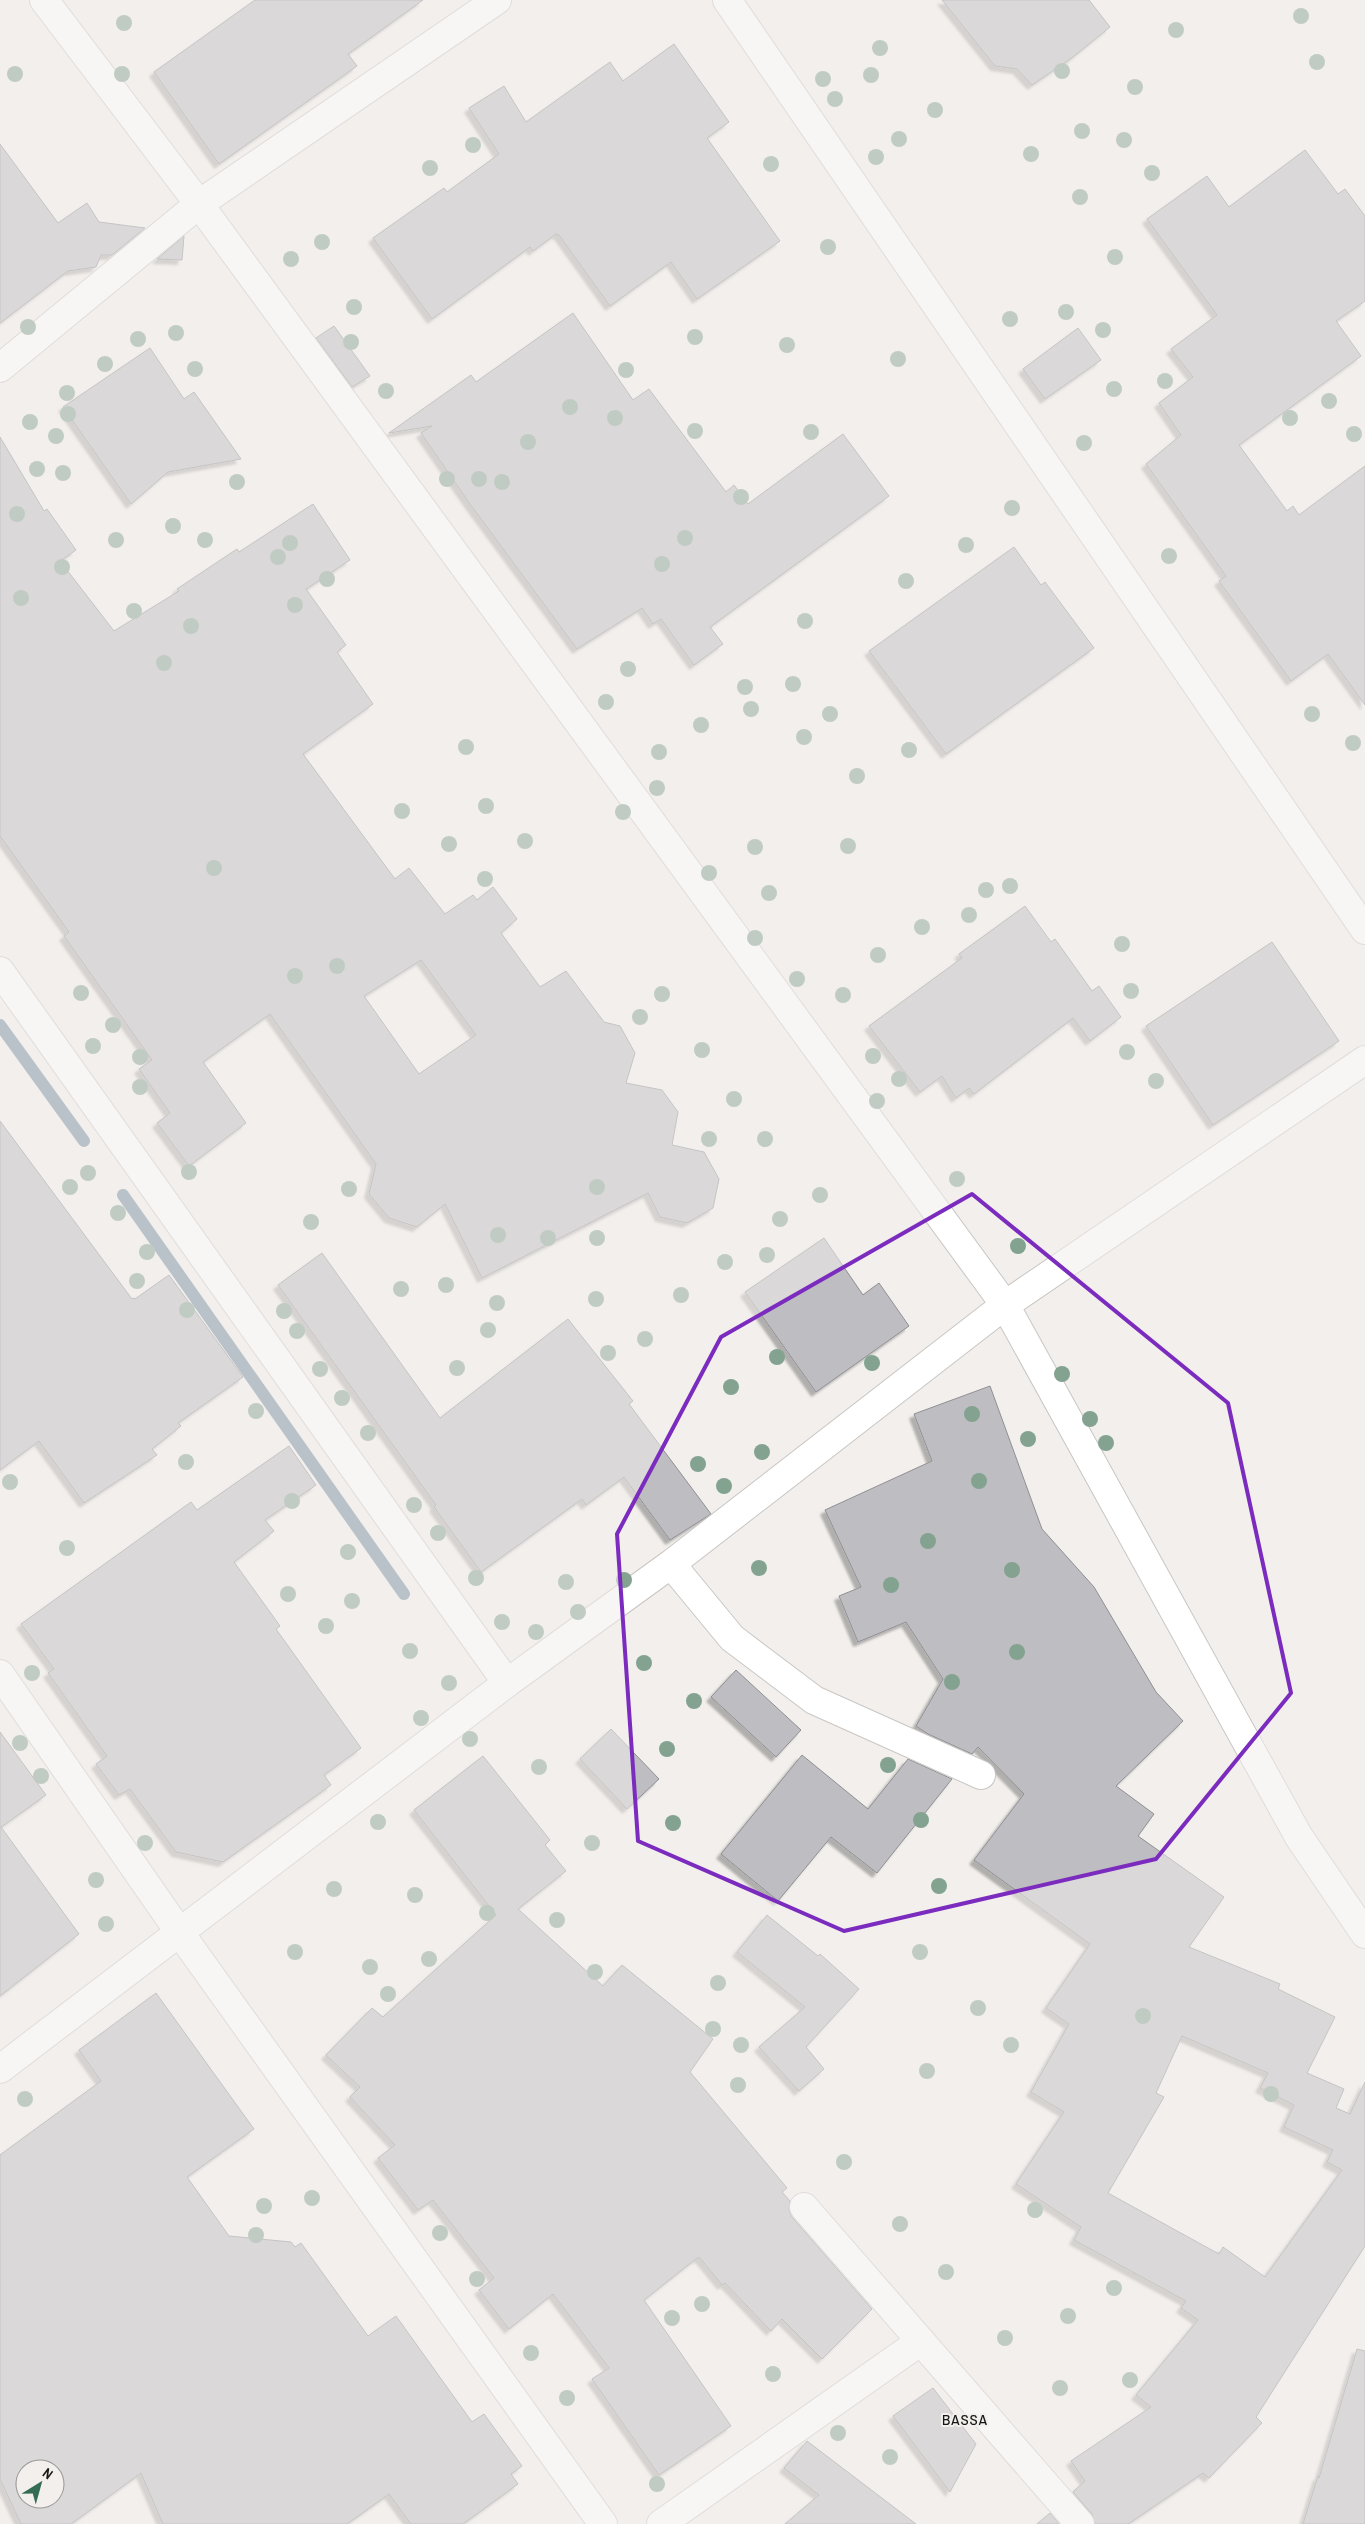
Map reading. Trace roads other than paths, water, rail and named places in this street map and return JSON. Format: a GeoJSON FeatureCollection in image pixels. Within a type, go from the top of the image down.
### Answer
{"type":"FeatureCollection","features":[{"type":"Feature","properties":{"kind":"street"},"geometry":{"type":"LineString","coordinates":[[44,0],[199,204],[1005,1306],[1299,1837],[1365,1934]]}},
{"type":"Feature","properties":{"kind":"street"},"geometry":{"type":"LineString","coordinates":[[0,368],[199,204],[497,0]]}},
{"type":"Feature","properties":{"kind":"street"},"geometry":{"type":"LineString","coordinates":[[727,0],[1365,930]]}},
{"type":"Feature","properties":{"kind":"street"},"geometry":{"type":"LineString","coordinates":[[0,970],[507,1684]]}},
{"type":"Feature","properties":{"kind":"street"},"geometry":{"type":"LineString","coordinates":[[0,2069],[507,1684],[670,1564],[1005,1306],[1365,1060]]}},
{"type":"Feature","properties":{"kind":"street"},"geometry":{"type":"LineString","coordinates":[[670,1564],[732,1638],[814,1700],[981,1775]]}},
{"type":"Feature","properties":{"kind":"street"},"geometry":{"type":"LineString","coordinates":[[0,1674],[180,1933],[602,2524]]}},
{"type":"Feature","properties":{"kind":"street"},"geometry":{"type":"LineString","coordinates":[[804,2207],[1080,2524]]}},
{"type":"Feature","properties":{"kind":"street"},"geometry":{"type":"LineString","coordinates":[[661,2524],[921,2341]]}},
{"type":"Feature","properties":{"kind":"waterway"},"geometry":{"type":"LineString","coordinates":[[0,1025],[84,1141]]}},
{"type":"Feature","properties":{"kind":"waterway"},"geometry":{"type":"LineString","coordinates":[[123,1195],[404,1594]]}},
{"type":"Feature","properties":{"kind":"district","name":"BASSA"},"geometry":{"type":"Point","coordinates":[965,2420]}}]}
